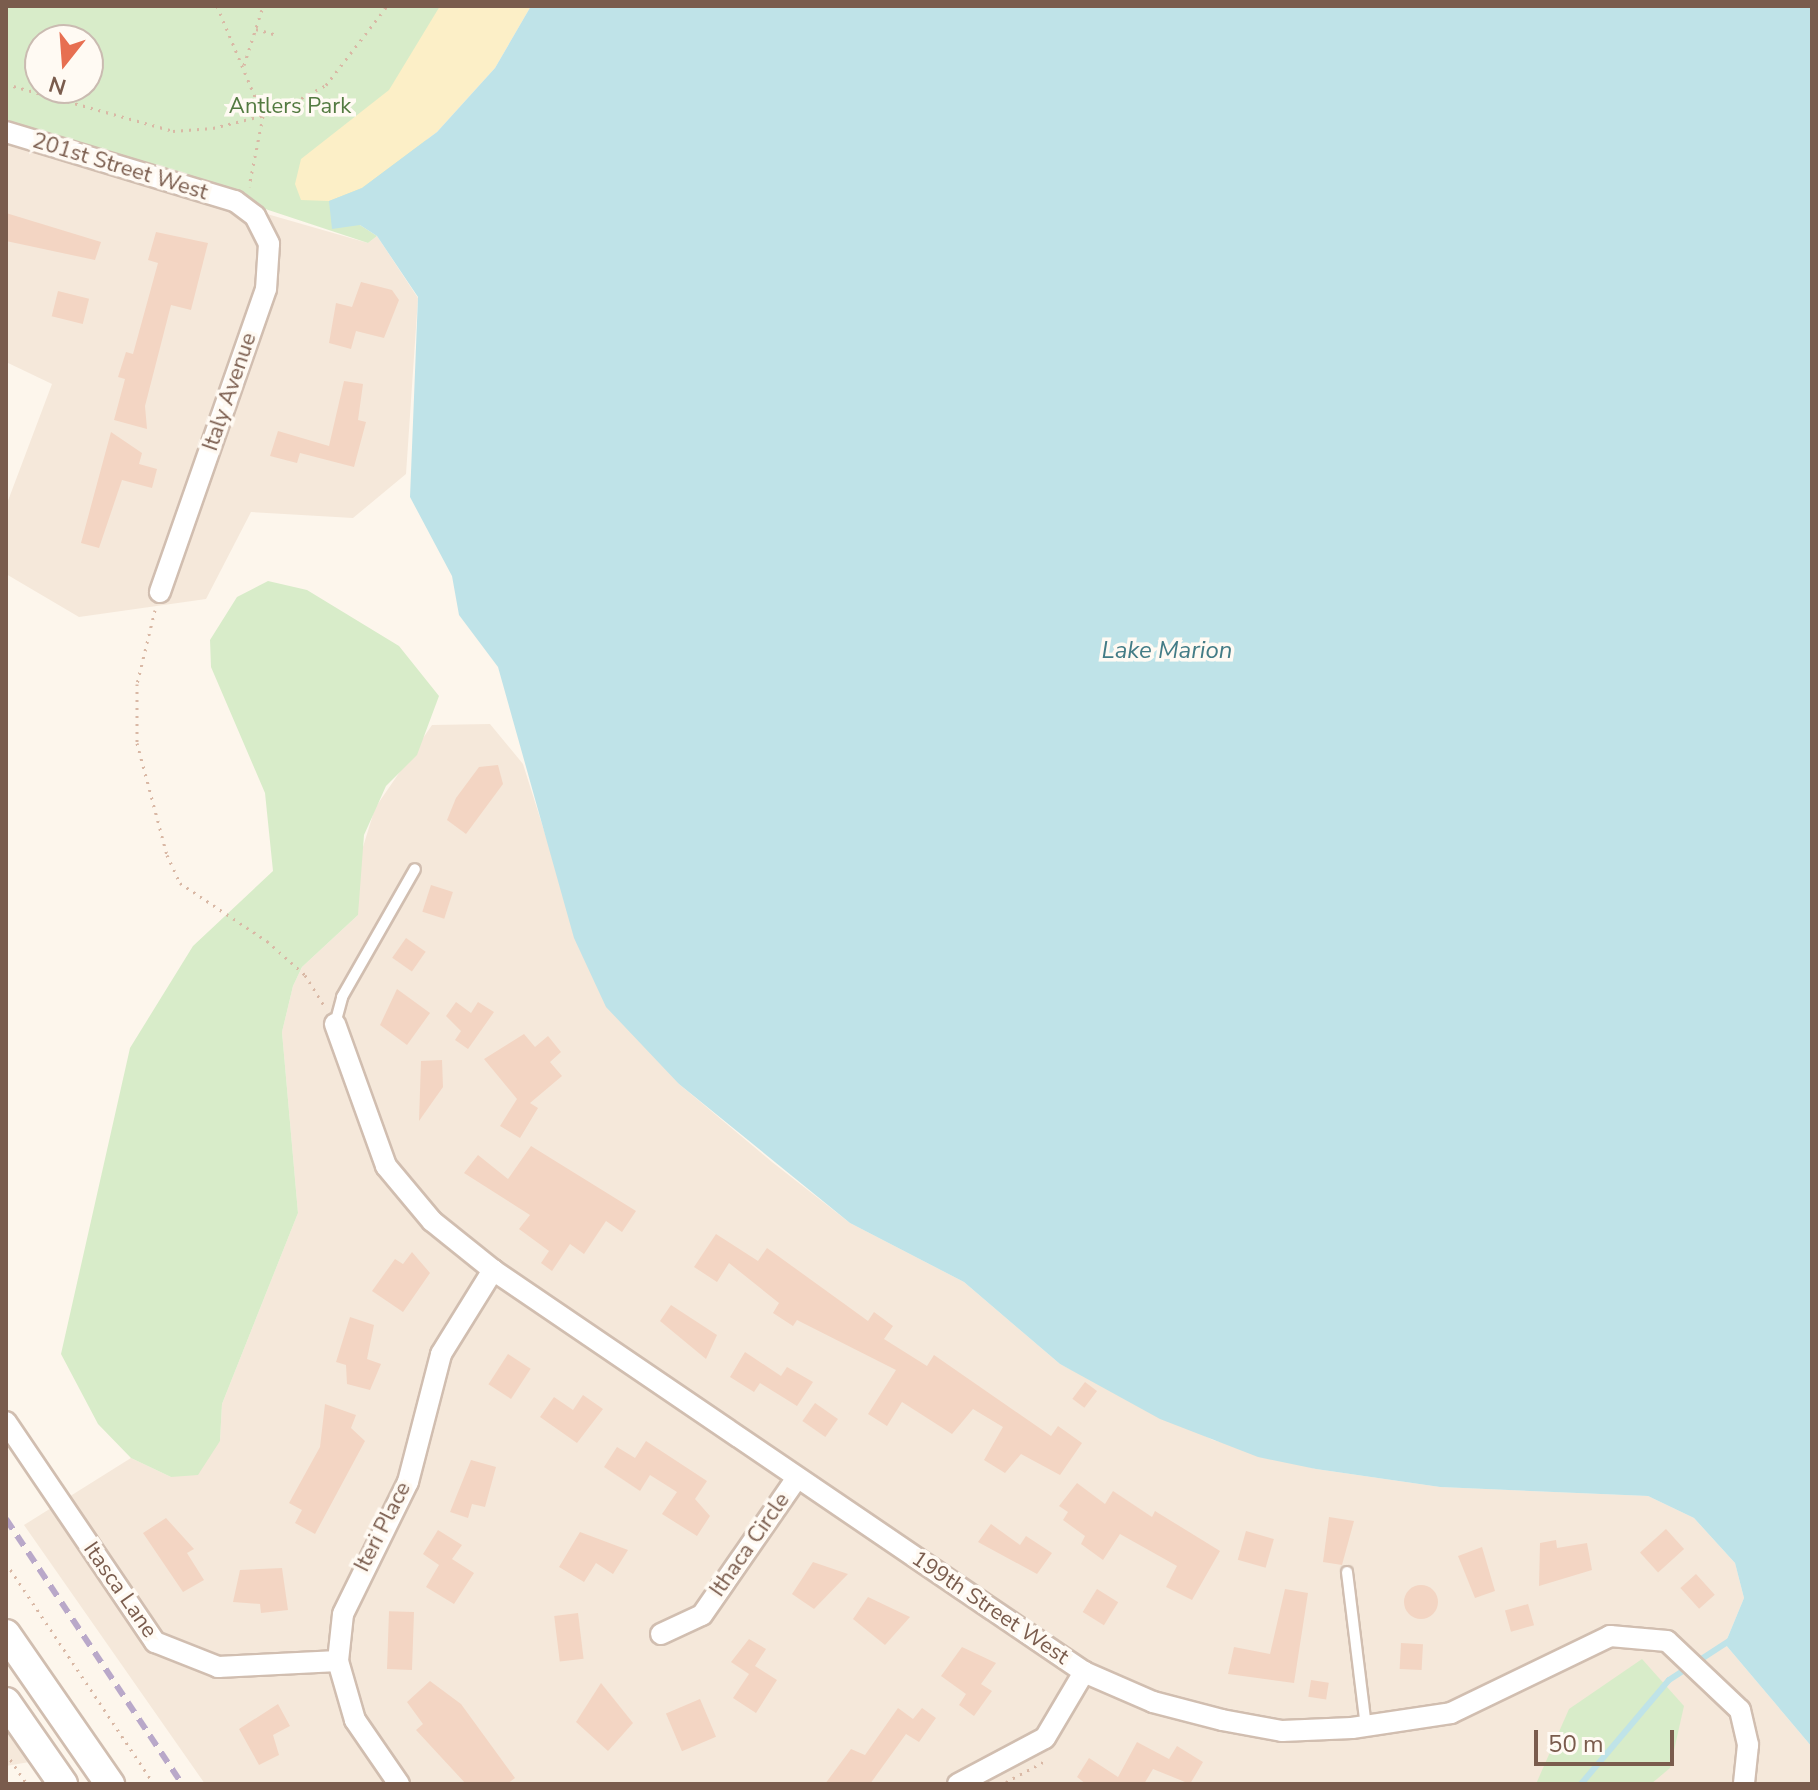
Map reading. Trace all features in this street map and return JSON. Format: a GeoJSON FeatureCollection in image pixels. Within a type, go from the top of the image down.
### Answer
{"type":"FeatureCollection","features":[{"type":"Feature","properties":{"kind":"main road"},"geometry":{"type":"LineString","coordinates":[[6,1634],[110,1784]]}},
{"type":"Feature","properties":{"kind":"main road"},"geometry":{"type":"LineString","coordinates":[[6,1702],[63,1784]]}},
{"type":"Feature","properties":{"kind":"street","name":"201st Street West"},"geometry":{"type":"LineString","coordinates":[[6,132],[238,203]]}},
{"type":"Feature","properties":{"kind":"street","name":"Italy Avenue"},"geometry":{"type":"LineString","coordinates":[[160,592],[266,289],[269,244],[238,203]]}},
{"type":"Feature","properties":{"kind":"street","name":"199th Street West"},"geometry":{"type":"LineString","coordinates":[[335,1024],[386,1166],[432,1221],[493,1270],[1084,1672],[1153,1702],[1222,1720],[1282,1731],[1366,1727],[1451,1713],[1610,1636],[1667,1641],[1740,1710],[1748,1745],[1744,1784]]}},
{"type":"Feature","properties":{"kind":"street","name":"Iteri Place"},"geometry":{"type":"LineString","coordinates":[[399,1784],[355,1720],[338,1661],[343,1614],[408,1482],[441,1354],[493,1270]]}},
{"type":"Feature","properties":{"kind":"street","name":"Itasca Lane"},"geometry":{"type":"LineString","coordinates":[[6,1422],[155,1642],[218,1667],[338,1661]]}},
{"type":"Feature","properties":{"kind":"street","name":"Ithaca Circle"},"geometry":{"type":"LineString","coordinates":[[661,1634],[702,1615],[797,1478]]}},
{"type":"Feature","properties":{"kind":"street"},"geometry":{"type":"LineString","coordinates":[[958,1784],[1045,1738],[1084,1672]]}},
{"type":"Feature","properties":{"kind":"lane"},"geometry":{"type":"LineString","coordinates":[[335,1024],[342,997],[415,869]]}},
{"type":"Feature","properties":{"kind":"lane"},"geometry":{"type":"LineString","coordinates":[[1347,1572],[1366,1727]]}},
{"type":"Feature","properties":{"kind":"path"},"geometry":{"type":"LineString","coordinates":[[217,6],[263,116],[238,203]]}},
{"type":"Feature","properties":{"kind":"path"},"geometry":{"type":"LineString","coordinates":[[244,65],[263,6]]}},
{"type":"Feature","properties":{"kind":"path"},"geometry":{"type":"LineString","coordinates":[[6,84],[173,131],[263,116],[326,85],[387,6]]}},
{"type":"Feature","properties":{"kind":"path"},"geometry":{"type":"LineString","coordinates":[[256,29],[277,35]]}},
{"type":"Feature","properties":{"kind":"path"},"geometry":{"type":"LineString","coordinates":[[160,592],[137,684],[137,743],[167,855],[201,903],[267,941],[305,975],[335,1024]]}},
{"type":"Feature","properties":{"kind":"path"},"geometry":{"type":"LineString","coordinates":[[6,1563],[154,1784]]}},
{"type":"Feature","properties":{"kind":"path"},"geometry":{"type":"LineString","coordinates":[[6,1753],[27,1784]]}},
{"type":"Feature","properties":{"kind":"shaded area"},"geometry":{"type":"Polygon","coordinates":[[[6,123],[248,199],[267,214],[368,243],[377,236],[418,298],[406,474],[353,518],[251,512],[206,599],[79,617],[6,574],[6,506],[52,384],[6,362],[6,123]]]}},
{"type":"Feature","properties":{"kind":"shaded area"},"geometry":{"type":"Polygon","coordinates":[[[490,724],[523,764],[547,840],[679,1084],[772,1162],[850,1223],[964,1282],[1060,1364],[1213,1440],[1316,1469],[1440,1487],[1648,1496],[1694,1518],[1735,1563],[1744,1598],[1725,1644],[1812,1747],[1812,1784],[205,1784],[24,1525],[131,1458],[171,1477],[220,1441],[222,1404],[298,1213],[282,1032],[293,986],[302,967],[358,915],[359,860],[375,808],[432,725],[490,724]]]}},
{"type":"Feature","properties":{"kind":"shaded area"},"geometry":{"type":"Polygon","coordinates":[[[6,1699],[47,1759],[6,1766],[6,1699]]]}},
{"type":"Feature","properties":{"kind":"green space","name":"Antlers Park"},"geometry":{"type":"Polygon","coordinates":[[[6,6],[531,6],[360,225],[377,236],[368,243],[6,123],[6,6]]]}},
{"type":"Feature","properties":{"kind":"green space"},"geometry":{"type":"Polygon","coordinates":[[[268,581],[307,590],[399,646],[439,696],[417,755],[386,786],[364,835],[358,915],[302,967],[293,986],[282,1032],[298,1213],[222,1404],[220,1441],[198,1475],[171,1477],[131,1458],[98,1424],[61,1354],[130,1048],[193,946],[273,871],[265,793],[211,667],[210,640],[237,597],[268,581]]]}},
{"type":"Feature","properties":{"kind":"green space"},"geometry":{"type":"Polygon","coordinates":[[[1642,1659],[1684,1706],[1670,1768],[1651,1784],[1536,1784],[1569,1709],[1642,1659]]]}},
{"type":"Feature","properties":{"kind":"sand"},"geometry":{"type":"Polygon","coordinates":[[[440,6],[531,6],[495,68],[437,132],[362,188],[329,201],[301,200],[295,184],[301,159],[389,90],[440,6]]]}},
{"type":"Feature","properties":{"kind":"water","name":"Lake Marion"},"geometry":{"type":"Polygon","coordinates":[[[531,6],[1812,6],[1812,1747],[1725,1644],[1744,1598],[1735,1563],[1694,1518],[1648,1496],[1440,1487],[1316,1469],[1258,1457],[1160,1419],[1060,1364],[964,1282],[850,1223],[679,1084],[606,1007],[574,938],[498,667],[459,615],[452,576],[410,497],[418,297],[377,236],[360,225],[332,229],[329,201],[362,188],[437,132],[495,68],[531,6]]]}},
{"type":"Feature","properties":{"kind":"building"},"geometry":{"type":"Polygon","coordinates":[[[6,213],[101,242],[95,260],[6,241],[6,213]]]}},
{"type":"Feature","properties":{"kind":"building"},"geometry":{"type":"Polygon","coordinates":[[[156,232],[208,243],[191,310],[171,305],[145,406],[147,429],[114,420],[125,379],[118,377],[126,352],[133,354],[158,263],[148,260],[156,232]]]}},
{"type":"Feature","properties":{"kind":"building"},"geometry":{"type":"Polygon","coordinates":[[[361,282],[392,290],[399,300],[384,338],[356,331],[351,349],[329,343],[336,303],[352,307],[361,282]]]}},
{"type":"Feature","properties":{"kind":"building"},"geometry":{"type":"Polygon","coordinates":[[[58,291],[89,299],[83,324],[52,316],[58,291]]]}},
{"type":"Feature","properties":{"kind":"building"},"geometry":{"type":"Polygon","coordinates":[[[344,381],[363,384],[358,420],[366,422],[354,467],[300,453],[297,463],[270,456],[278,431],[329,446],[344,381]]]}},
{"type":"Feature","properties":{"kind":"building"},"geometry":{"type":"Polygon","coordinates":[[[111,432],[142,453],[139,464],[157,469],[152,488],[122,480],[99,548],[81,543],[111,432]]]}},
{"type":"Feature","properties":{"kind":"building"},"geometry":{"type":"Polygon","coordinates":[[[498,765],[503,784],[466,834],[447,820],[456,798],[479,767],[498,765]]]}},
{"type":"Feature","properties":{"kind":"building"},"geometry":{"type":"Polygon","coordinates":[[[431,885],[453,892],[444,919],[422,912],[431,885]]]}},
{"type":"Feature","properties":{"kind":"building"},"geometry":{"type":"Polygon","coordinates":[[[406,938],[426,952],[412,971],[392,958],[406,938]]]}},
{"type":"Feature","properties":{"kind":"building"},"geometry":{"type":"Polygon","coordinates":[[[397,989],[430,1013],[407,1045],[380,1025],[397,989]]]}},
{"type":"Feature","properties":{"kind":"building"},"geometry":{"type":"Polygon","coordinates":[[[456,1002],[471,1013],[478,1002],[494,1012],[468,1049],[455,1040],[461,1031],[446,1016],[456,1002]]]}},
{"type":"Feature","properties":{"kind":"building"},"geometry":{"type":"Polygon","coordinates":[[[524,1034],[535,1047],[548,1036],[561,1052],[550,1062],[562,1076],[530,1103],[538,1108],[520,1138],[500,1126],[517,1099],[484,1059],[524,1034]]]}},
{"type":"Feature","properties":{"kind":"building"},"geometry":{"type":"Polygon","coordinates":[[[442,1060],[443,1087],[419,1121],[421,1061],[442,1060]]]}},
{"type":"Feature","properties":{"kind":"building"},"geometry":{"type":"Polygon","coordinates":[[[531,1146],[636,1211],[622,1232],[606,1221],[584,1254],[570,1244],[552,1271],[541,1263],[549,1251],[519,1229],[530,1215],[464,1173],[478,1155],[508,1179],[531,1146]]]}},
{"type":"Feature","properties":{"kind":"building"},"geometry":{"type":"Polygon","coordinates":[[[716,1234],[758,1261],[767,1248],[868,1321],[874,1312],[893,1326],[884,1339],[927,1366],[934,1355],[1051,1436],[1058,1426],[1082,1443],[1060,1475],[1021,1454],[1005,1473],[984,1460],[1003,1427],[973,1409],[952,1434],[902,1402],[887,1426],[868,1414],[896,1370],[797,1320],[793,1326],[773,1313],[779,1303],[729,1263],[717,1282],[694,1267],[716,1234]]]}},
{"type":"Feature","properties":{"kind":"building"},"geometry":{"type":"Polygon","coordinates":[[[412,1252],[430,1273],[403,1312],[372,1291],[395,1259],[403,1264],[412,1252]]]}},
{"type":"Feature","properties":{"kind":"building"},"geometry":{"type":"Polygon","coordinates":[[[671,1305],[717,1335],[706,1359],[660,1321],[671,1305]]]}},
{"type":"Feature","properties":{"kind":"building"},"geometry":{"type":"Polygon","coordinates":[[[350,1317],[374,1325],[367,1359],[381,1364],[370,1390],[347,1384],[346,1365],[336,1362],[350,1317]]]}},
{"type":"Feature","properties":{"kind":"building"},"geometry":{"type":"Polygon","coordinates":[[[745,1352],[781,1376],[787,1367],[813,1382],[797,1406],[760,1383],[754,1392],[730,1377],[745,1352]]]}},
{"type":"Feature","properties":{"kind":"building"},"geometry":{"type":"Polygon","coordinates":[[[508,1354],[531,1369],[511,1399],[488,1384],[508,1354]]]}},
{"type":"Feature","properties":{"kind":"building"},"geometry":{"type":"Polygon","coordinates":[[[1085,1382],[1097,1391],[1084,1408],[1072,1399],[1085,1382]]]}},
{"type":"Feature","properties":{"kind":"building"},"geometry":{"type":"Polygon","coordinates":[[[583,1395],[603,1409],[577,1443],[540,1417],[554,1397],[573,1410],[583,1395]]]}},
{"type":"Feature","properties":{"kind":"building"},"geometry":{"type":"Polygon","coordinates":[[[815,1403],[838,1419],[825,1437],[802,1421],[815,1403]]]}},
{"type":"Feature","properties":{"kind":"building"},"geometry":{"type":"Polygon","coordinates":[[[325,1404],[356,1415],[351,1428],[365,1441],[315,1534],[295,1523],[302,1510],[289,1503],[320,1447],[325,1404]]]}},
{"type":"Feature","properties":{"kind":"building"},"geometry":{"type":"Polygon","coordinates":[[[646,1441],[707,1481],[695,1499],[710,1516],[697,1536],[662,1514],[677,1492],[650,1475],[640,1491],[604,1467],[617,1447],[635,1458],[646,1441]]]}},
{"type":"Feature","properties":{"kind":"building"},"geometry":{"type":"Polygon","coordinates":[[[471,1460],[496,1467],[485,1507],[472,1504],[468,1518],[450,1512],[471,1460]]]}},
{"type":"Feature","properties":{"kind":"building"},"geometry":{"type":"Polygon","coordinates":[[[1077,1483],[1105,1504],[1113,1491],[1152,1517],[1155,1511],[1220,1551],[1192,1600],[1166,1587],[1177,1566],[1120,1534],[1103,1560],[1081,1544],[1085,1536],[1063,1520],[1068,1512],[1059,1506],[1077,1483]]]}},
{"type":"Feature","properties":{"kind":"building"},"geometry":{"type":"Polygon","coordinates":[[[1329,1517],[1354,1521],[1342,1565],[1323,1562],[1329,1517]]]}},
{"type":"Feature","properties":{"kind":"building"},"geometry":{"type":"Polygon","coordinates":[[[166,1518],[194,1549],[187,1553],[204,1580],[183,1592],[143,1533],[166,1518]]]}},
{"type":"Feature","properties":{"kind":"building"},"geometry":{"type":"Polygon","coordinates":[[[991,1524],[1020,1545],[1026,1536],[1052,1553],[1037,1574],[978,1542],[991,1524]]]}},
{"type":"Feature","properties":{"kind":"building"},"geometry":{"type":"Polygon","coordinates":[[[1666,1529],[1684,1549],[1658,1572],[1640,1552],[1666,1529]]]}},
{"type":"Feature","properties":{"kind":"building"},"geometry":{"type":"Polygon","coordinates":[[[438,1530],[462,1545],[452,1559],[474,1573],[454,1604],[426,1587],[439,1565],[423,1554],[438,1530]]]}},
{"type":"Feature","properties":{"kind":"building"},"geometry":{"type":"Polygon","coordinates":[[[1246,1531],[1274,1539],[1266,1568],[1238,1560],[1246,1531]]]}},
{"type":"Feature","properties":{"kind":"building"},"geometry":{"type":"Polygon","coordinates":[[[580,1532],[628,1550],[613,1574],[596,1563],[584,1582],[559,1567],[580,1532]]]}},
{"type":"Feature","properties":{"kind":"building"},"geometry":{"type":"Polygon","coordinates":[[[1556,1540],[1557,1548],[1587,1543],[1592,1570],[1539,1586],[1540,1543],[1556,1540]]]}},
{"type":"Feature","properties":{"kind":"building"},"geometry":{"type":"Polygon","coordinates":[[[1482,1547],[1495,1591],[1475,1598],[1458,1556],[1482,1547]]]}},
{"type":"Feature","properties":{"kind":"building"},"geometry":{"type":"Polygon","coordinates":[[[813,1562],[848,1574],[814,1609],[792,1594],[813,1562]]]}},
{"type":"Feature","properties":{"kind":"building"},"geometry":{"type":"Polygon","coordinates":[[[282,1568],[288,1610],[261,1613],[260,1604],[233,1602],[240,1570],[282,1568]]]}},
{"type":"Feature","properties":{"kind":"building"},"geometry":{"type":"Polygon","coordinates":[[[1696,1574],[1715,1595],[1699,1609],[1680,1588],[1696,1574]]]}},
{"type":"Feature","properties":{"kind":"building"},"geometry":{"type":"Polygon","coordinates":[[[1421,1585],[1433,1590],[1438,1602],[1433,1614],[1421,1619],[1409,1614],[1404,1602],[1409,1590],[1421,1585]]]}},
{"type":"Feature","properties":{"kind":"building"},"geometry":{"type":"Polygon","coordinates":[[[1097,1589],[1118,1602],[1104,1625],[1083,1612],[1097,1589]]]}},
{"type":"Feature","properties":{"kind":"building"},"geometry":{"type":"Polygon","coordinates":[[[1285,1589],[1308,1593],[1294,1683],[1228,1674],[1234,1647],[1270,1654],[1285,1589]]]}},
{"type":"Feature","properties":{"kind":"building"},"geometry":{"type":"Polygon","coordinates":[[[868,1597],[910,1617],[885,1645],[853,1619],[868,1597]]]}},
{"type":"Feature","properties":{"kind":"building"},"geometry":{"type":"Polygon","coordinates":[[[1528,1604],[1534,1625],[1511,1632],[1505,1611],[1528,1604]]]}},
{"type":"Feature","properties":{"kind":"building"},"geometry":{"type":"Polygon","coordinates":[[[389,1611],[414,1612],[412,1670],[387,1669],[389,1611]]]}},
{"type":"Feature","properties":{"kind":"building"},"geometry":{"type":"Polygon","coordinates":[[[578,1613],[584,1659],[560,1662],[554,1616],[578,1613]]]}},
{"type":"Feature","properties":{"kind":"building"},"geometry":{"type":"Polygon","coordinates":[[[749,1639],[766,1649],[755,1666],[777,1680],[756,1713],[733,1698],[749,1674],[731,1662],[749,1639]]]}},
{"type":"Feature","properties":{"kind":"building"},"geometry":{"type":"Polygon","coordinates":[[[1401,1643],[1423,1644],[1422,1670],[1400,1669],[1401,1643]]]}},
{"type":"Feature","properties":{"kind":"building"},"geometry":{"type":"Polygon","coordinates":[[[962,1647],[996,1663],[981,1684],[992,1691],[974,1716],[959,1705],[966,1694],[941,1676],[962,1647]]]}},
{"type":"Feature","properties":{"kind":"building"},"geometry":{"type":"Polygon","coordinates":[[[1311,1680],[1329,1683],[1326,1700],[1308,1697],[1311,1680]]]}},
{"type":"Feature","properties":{"kind":"building"},"geometry":{"type":"Polygon","coordinates":[[[430,1681],[461,1704],[515,1778],[507,1784],[466,1784],[416,1730],[423,1724],[407,1702],[430,1681]]]}},
{"type":"Feature","properties":{"kind":"building"},"geometry":{"type":"Polygon","coordinates":[[[601,1683],[633,1723],[608,1751],[576,1722],[601,1683]]]}},
{"type":"Feature","properties":{"kind":"building"},"geometry":{"type":"Polygon","coordinates":[[[700,1699],[716,1737],[682,1751],[666,1713],[700,1699]]]}},
{"type":"Feature","properties":{"kind":"building"},"geometry":{"type":"Polygon","coordinates":[[[278,1704],[290,1726],[273,1735],[279,1755],[259,1765],[239,1729],[278,1704]]]}},
{"type":"Feature","properties":{"kind":"building"},"geometry":{"type":"Polygon","coordinates":[[[898,1708],[913,1719],[922,1708],[936,1718],[919,1742],[906,1734],[870,1784],[825,1784],[851,1749],[865,1755],[898,1708]]]}},
{"type":"Feature","properties":{"kind":"building"},"geometry":{"type":"Polygon","coordinates":[[[1137,1742],[1169,1759],[1177,1746],[1203,1762],[1190,1784],[1153,1769],[1144,1784],[1086,1784],[1077,1777],[1089,1758],[1118,1777],[1137,1742]]]}},
{"type":"Feature","properties":{"kind":"waterway"},"geometry":{"type":"LineString","coordinates":[[1581,1784],[1669,1680],[1729,1641]]}},
{"type":"Feature","properties":{"kind":"railway"},"geometry":{"type":"LineString","coordinates":[[6,1519],[182,1784]]}}]}
